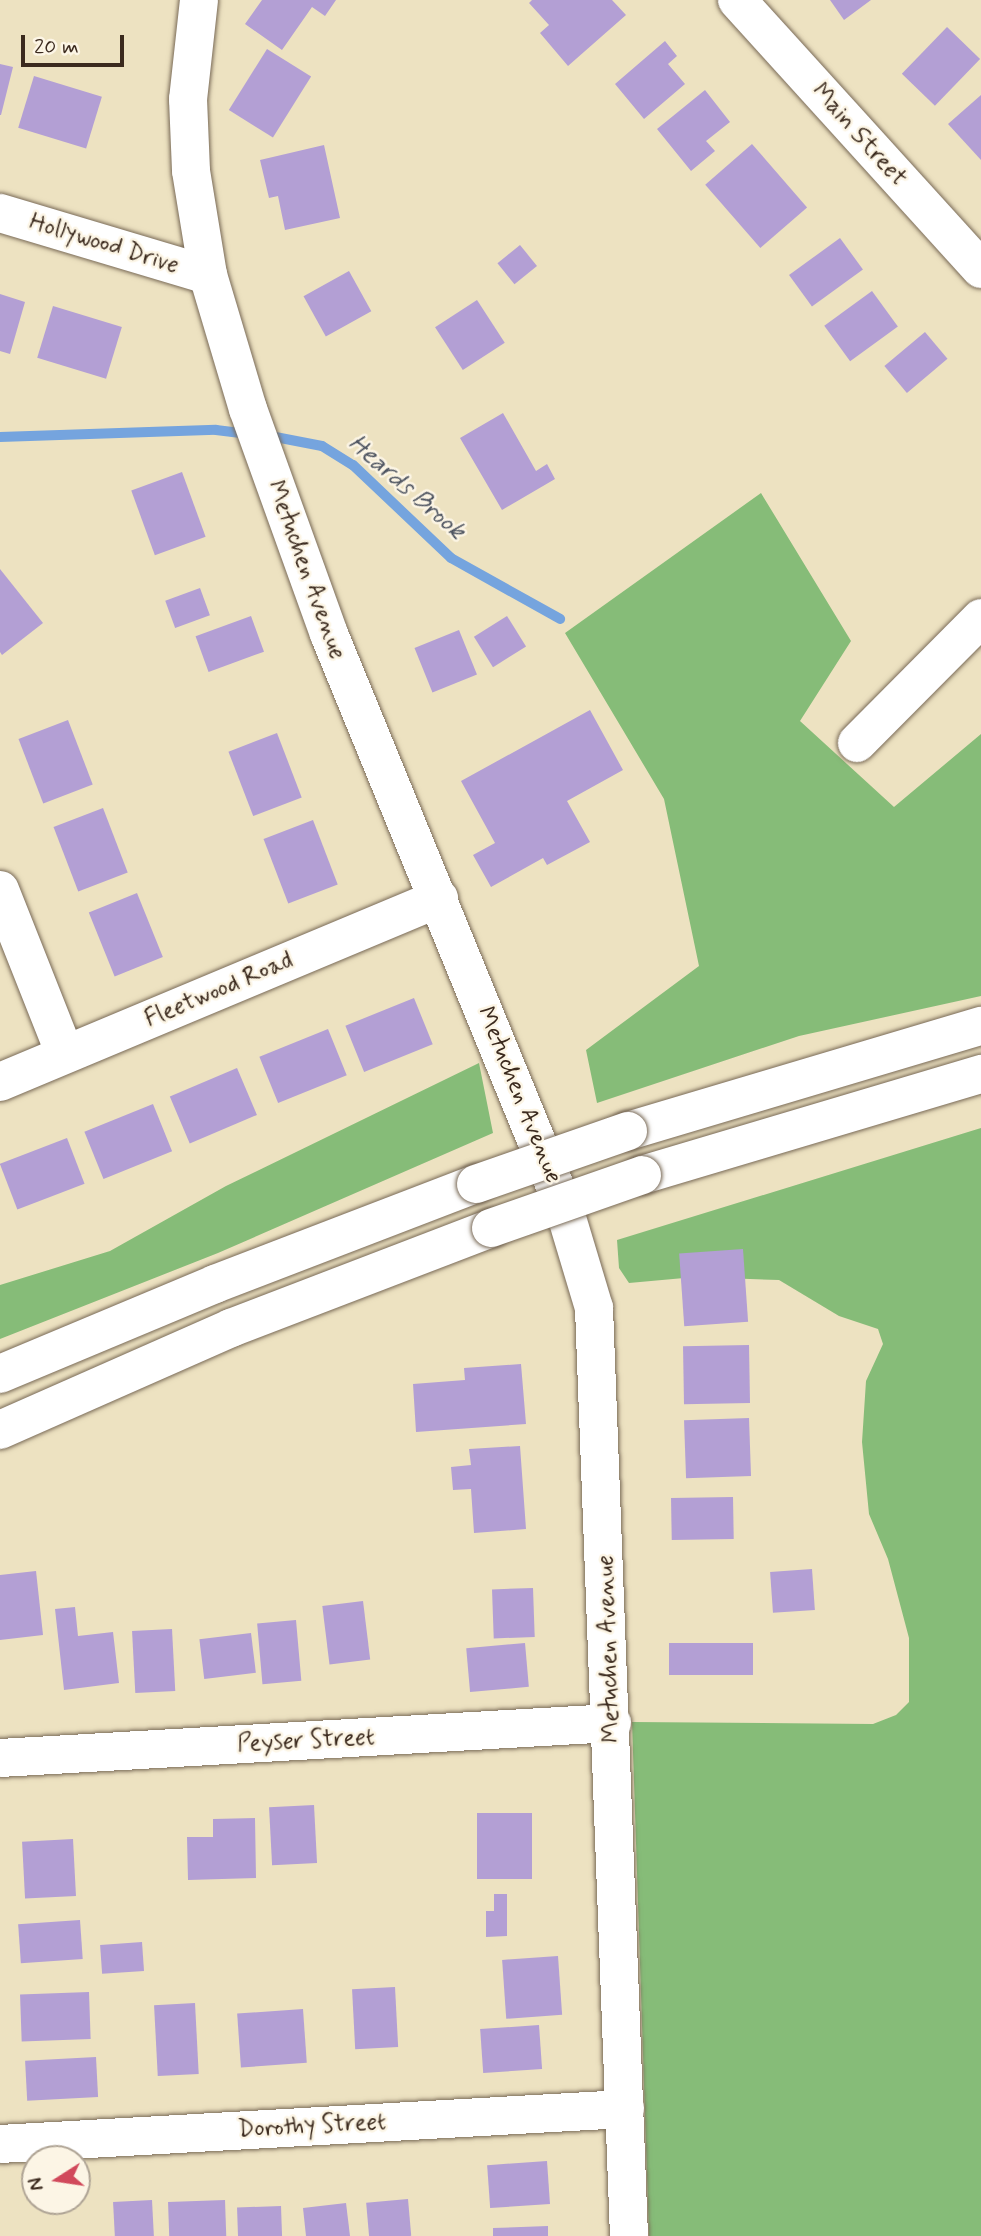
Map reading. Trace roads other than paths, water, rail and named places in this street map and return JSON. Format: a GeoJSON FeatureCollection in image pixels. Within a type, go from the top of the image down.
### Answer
{"type":"FeatureCollection","features":[{"type":"Feature","properties":{"kind":"main road","name":"Metuchen Avenue"},"geometry":{"type":"LineString","coordinates":[[199,0],[188,99],[191,171],[208,275],[248,409],[329,634],[564,1208],[589,1286],[600,1378],[629,2236]]}},
{"type":"Feature","properties":{"kind":"main road","name":"Main Street"},"geometry":{"type":"LineString","coordinates":[[737,0],[981,269]]}},
{"type":"Feature","properties":{"kind":"main road","name":"Hollywood Drive"},"geometry":{"type":"LineString","coordinates":[[0,213],[208,275]]}},
{"type":"Feature","properties":{"kind":"main road"},"geometry":{"type":"LineString","coordinates":[[857,743],[981,618]]}},
{"type":"Feature","properties":{"kind":"main road"},"geometry":{"type":"LineString","coordinates":[[0,890],[65,1054]]}},
{"type":"Feature","properties":{"kind":"main road","name":"Fleetwood Road"},"geometry":{"type":"LineString","coordinates":[[0,1082],[439,898]]}},
{"type":"Feature","properties":{"kind":"main road"},"geometry":{"type":"LineString","coordinates":[[0,1374],[215,1284],[476,1184],[628,1131],[981,1026]]}},
{"type":"Feature","properties":{"kind":"main road"},"geometry":{"type":"LineString","coordinates":[[0,1430],[243,1324],[491,1228],[642,1175],[981,1074]]}},
{"type":"Feature","properties":{"kind":"main road","name":"Peyser Street"},"geometry":{"type":"LineString","coordinates":[[0,1758],[612,1723]]}},
{"type":"Feature","properties":{"kind":"main road","name":"Dorothy Street"},"geometry":{"type":"LineString","coordinates":[[0,2144],[625,2109]]}},
{"type":"Feature","properties":{"kind":"waterway","name":"Heards Brook"},"geometry":{"type":"LineString","coordinates":[[0,437],[216,430],[249,434]]}},
{"type":"Feature","properties":{"kind":"waterway","name":"Heards Brook"},"geometry":{"type":"LineString","coordinates":[[265,435],[322,446],[353,465],[451,558],[560,619]]}}]}
